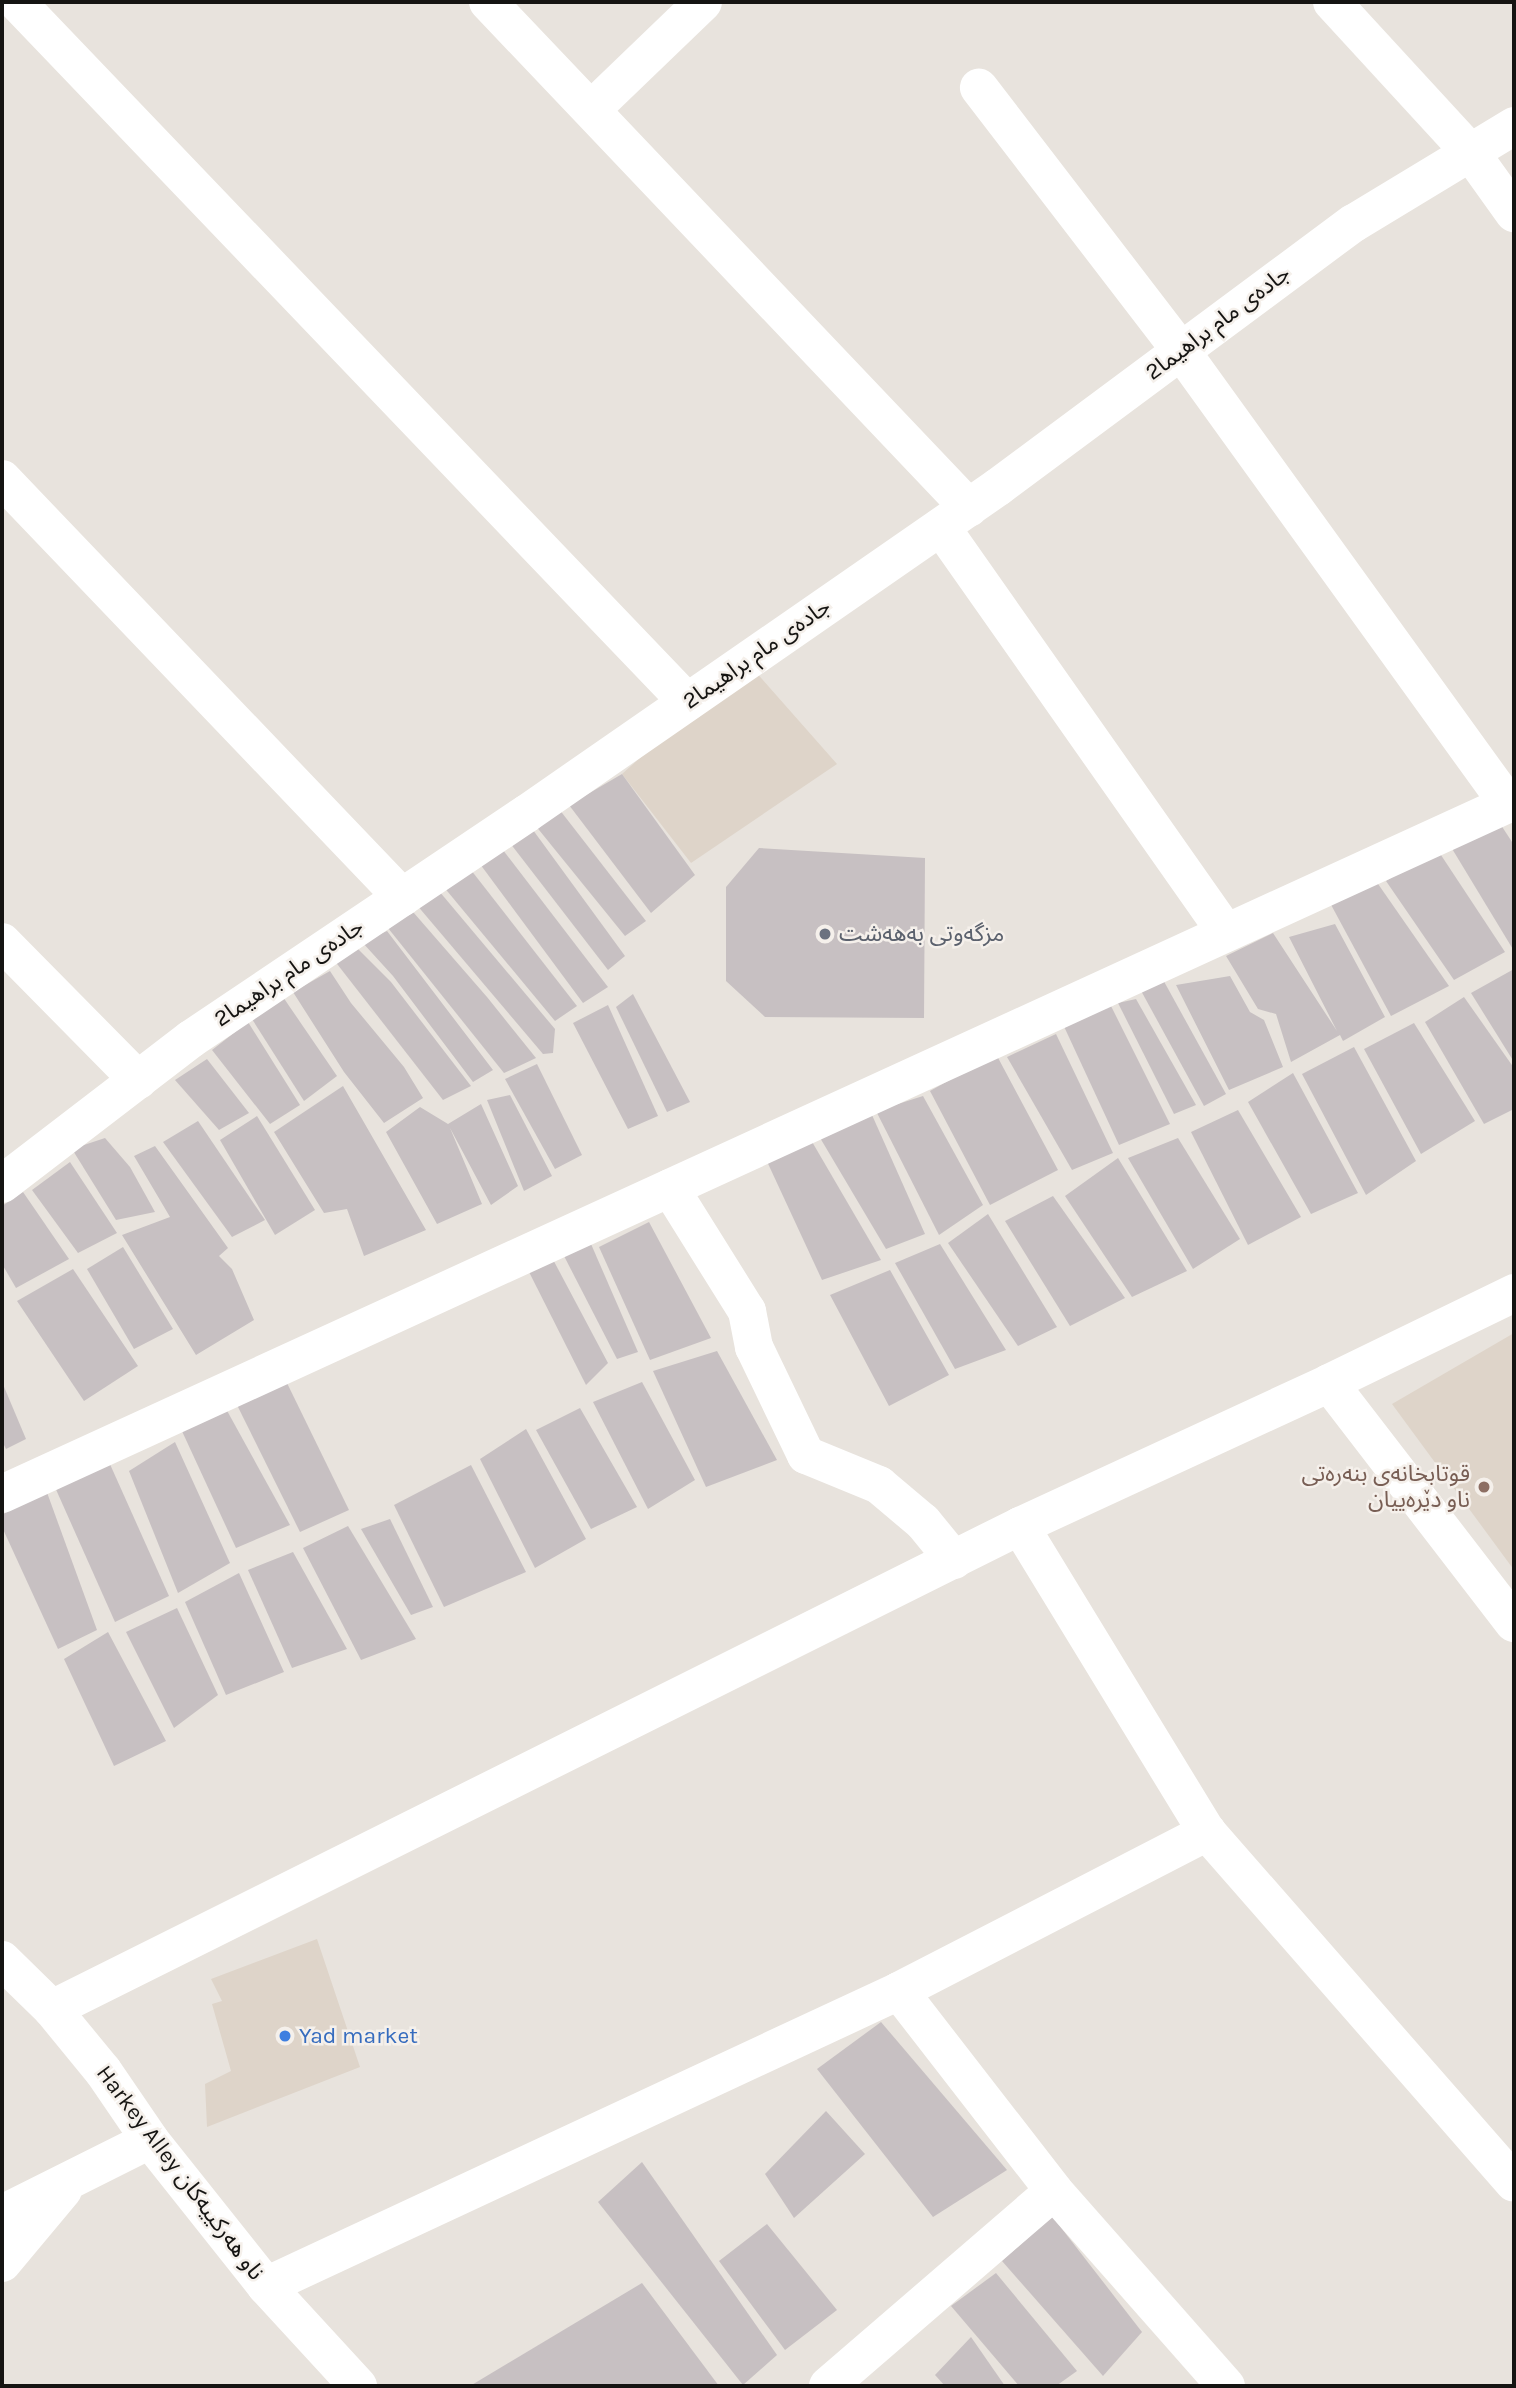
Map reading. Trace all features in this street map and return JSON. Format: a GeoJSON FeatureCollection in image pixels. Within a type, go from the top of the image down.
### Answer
{"type":"FeatureCollection","features":[{"type":"Feature","properties":{"kind":"street"},"geometry":{"type":"LineString","coordinates":[[17,2],[687,702]]}},
{"type":"Feature","properties":{"kind":"street"},"geometry":{"type":"LineString","coordinates":[[488,2],[592,109],[955,517],[1226,933]]}},
{"type":"Feature","properties":{"kind":"street"},"geometry":{"type":"LineString","coordinates":[[592,109],[703,2]]}},
{"type":"Feature","properties":{"kind":"street"},"geometry":{"type":"LineString","coordinates":[[1332,2],[1471,153],[1514,213]]}},
{"type":"Feature","properties":{"kind":"street"},"geometry":{"type":"LineString","coordinates":[[2,1494],[1511,802],[1181,351],[979,88]]}},
{"type":"Feature","properties":{"kind":"street","name":"جادەی مام براهیما2"},"geometry":{"type":"LineString","coordinates":[[2,1184],[191,1039],[955,517],[1354,223],[1514,126]]}},
{"type":"Feature","properties":{"kind":"street"},"geometry":{"type":"LineString","coordinates":[[2,479],[402,897]]}},
{"type":"Feature","properties":{"kind":"street"},"geometry":{"type":"LineString","coordinates":[[2,943],[138,1080]]}},
{"type":"Feature","properties":{"kind":"street"},"geometry":{"type":"LineString","coordinates":[[670,1188],[747,1311],[754,1347],[806,1455],[879,1485],[923,1522],[954,1560]]}},
{"type":"Feature","properties":{"kind":"street"},"geometry":{"type":"LineString","coordinates":[[52,2009],[1020,1526],[1329,1383],[1514,1293]]}},
{"type":"Feature","properties":{"kind":"street"},"geometry":{"type":"LineString","coordinates":[[1329,1383],[1514,1623]]}},
{"type":"Feature","properties":{"kind":"street"},"geometry":{"type":"LineString","coordinates":[[1020,1526],[1207,1832],[1514,2183]]}},
{"type":"Feature","properties":{"kind":"street"},"geometry":{"type":"LineString","coordinates":[[266,2286],[898,1991],[1207,1832]]}},
{"type":"Feature","properties":{"kind":"street","name":"Harkey Alley ناو هەركييەكان"},"geometry":{"type":"LineString","coordinates":[[2,1960],[52,2009],[103,2071],[150,2140],[266,2286],[358,2386]]}},
{"type":"Feature","properties":{"kind":"street"},"geometry":{"type":"LineString","coordinates":[[898,1991],[1054,2191],[1226,2386]]}},
{"type":"Feature","properties":{"kind":"street"},"geometry":{"type":"LineString","coordinates":[[2,2214],[150,2140]]}},
{"type":"Feature","properties":{"kind":"street"},"geometry":{"type":"LineString","coordinates":[[2,2263],[73,2179]]}},
{"type":"Feature","properties":{"kind":"street"},"geometry":{"type":"LineString","coordinates":[[828,2386],[1054,2191]]}},
{"type":"Feature","properties":{"kind":"shaded area"},"geometry":{"type":"Polygon","coordinates":[[[747,662],[837,764],[691,863],[622,774],[747,662]]]}},
{"type":"Feature","properties":{"kind":"shaded area","name":"قوتابخانەى بنەرەتى ناو دێرەييان"},"geometry":{"type":"Polygon","coordinates":[[[1514,1333],[1514,1570],[1392,1404],[1514,1333]]]}},
{"type":"Feature","properties":{"kind":"shaded area","name":"Yad market"},"geometry":{"type":"Polygon","coordinates":[[[317,1939],[360,2067],[207,2127],[205,2084],[231,2071],[212,2004],[222,2001],[211,1979],[317,1939]]]}},
{"type":"Feature","properties":{"kind":"building"},"geometry":{"type":"Polygon","coordinates":[[[622,774],[695,875],[651,913],[569,805],[622,774]]]}},
{"type":"Feature","properties":{"kind":"building"},"geometry":{"type":"Polygon","coordinates":[[[559,809],[646,921],[625,936],[535,825],[559,809]]]}},
{"type":"Feature","properties":{"kind":"building"},"geometry":{"type":"Polygon","coordinates":[[[1499,822],[1514,845],[1514,951],[1451,847],[1499,822]]]}},
{"type":"Feature","properties":{"kind":"building"},"geometry":{"type":"Polygon","coordinates":[[[533,830],[625,956],[608,970],[510,843],[533,830]]]}},
{"type":"Feature","properties":{"kind":"building","name":"مزگەوتی بەهەشت"},"geometry":{"type":"Polygon","coordinates":[[[759,848],[925,858],[924,1018],[765,1017],[726,981],[726,887],[759,848]]]}},
{"type":"Feature","properties":{"kind":"building"},"geometry":{"type":"Polygon","coordinates":[[[1437,849],[1505,952],[1454,980],[1386,881],[1437,849]]]}},
{"type":"Feature","properties":{"kind":"building"},"geometry":{"type":"Polygon","coordinates":[[[503,850],[608,987],[583,1003],[480,864],[503,850]]]}},
{"type":"Feature","properties":{"kind":"building"},"geometry":{"type":"Polygon","coordinates":[[[471,870],[577,1006],[555,1021],[443,886],[471,870]]]}},
{"type":"Feature","properties":{"kind":"building"},"geometry":{"type":"Polygon","coordinates":[[[1376,881],[1449,986],[1391,1016],[1329,901],[1376,881]]]}},
{"type":"Feature","properties":{"kind":"building"},"geometry":{"type":"Polygon","coordinates":[[[439,891],[555,1029],[553,1053],[543,1054],[416,904],[439,891]]]}},
{"type":"Feature","properties":{"kind":"building"},"geometry":{"type":"Polygon","coordinates":[[[407,905],[536,1058],[504,1073],[384,923],[407,905]]]}},
{"type":"Feature","properties":{"kind":"building"},"geometry":{"type":"Polygon","coordinates":[[[1335,924],[1385,1017],[1343,1041],[1340,1035],[1291,1062],[1276,1014],[1258,1009],[1226,956],[1273,933],[1337,1031],[1289,937],[1335,924]]]}},
{"type":"Feature","properties":{"kind":"building"},"geometry":{"type":"Polygon","coordinates":[[[387,931],[493,1070],[473,1082],[393,976],[362,942],[387,931]]]}},
{"type":"Feature","properties":{"kind":"building"},"geometry":{"type":"Polygon","coordinates":[[[356,947],[391,982],[471,1086],[443,1100],[334,960],[356,947]]]}},
{"type":"Feature","properties":{"kind":"building"},"geometry":{"type":"Polygon","coordinates":[[[1514,969],[1514,1062],[1471,993],[1514,969]]]}},
{"type":"Feature","properties":{"kind":"building"},"geometry":{"type":"Polygon","coordinates":[[[330,971],[351,1003],[404,1067],[423,1098],[384,1123],[344,1072],[293,992],[330,971]]]}},
{"type":"Feature","properties":{"kind":"building"},"geometry":{"type":"Polygon","coordinates":[[[1161,976],[1226,1094],[1204,1106],[1139,987],[1161,976]]]}},
{"type":"Feature","properties":{"kind":"building"},"geometry":{"type":"Polygon","coordinates":[[[1230,976],[1250,1012],[1264,1020],[1283,1067],[1229,1090],[1176,985],[1230,976]]]}},
{"type":"Feature","properties":{"kind":"building"},"geometry":{"type":"Polygon","coordinates":[[[633,994],[690,1102],[667,1112],[616,1007],[633,994]]]}},
{"type":"Feature","properties":{"kind":"building"},"geometry":{"type":"Polygon","coordinates":[[[283,997],[337,1076],[304,1101],[252,1019],[283,997]]]}},
{"type":"Feature","properties":{"kind":"building"},"geometry":{"type":"Polygon","coordinates":[[[1464,997],[1514,1068],[1514,1109],[1484,1124],[1425,1022],[1464,997]]]}},
{"type":"Feature","properties":{"kind":"building"},"geometry":{"type":"Polygon","coordinates":[[[1136,999],[1196,1105],[1174,1114],[1118,1003],[1136,999]]]}},
{"type":"Feature","properties":{"kind":"building"},"geometry":{"type":"Polygon","coordinates":[[[608,1005],[658,1116],[628,1129],[573,1023],[608,1005]]]}},
{"type":"Feature","properties":{"kind":"building"},"geometry":{"type":"Polygon","coordinates":[[[1111,1006],[1170,1124],[1119,1145],[1061,1020],[1111,1006]]]}},
{"type":"Feature","properties":{"kind":"building"},"geometry":{"type":"Polygon","coordinates":[[[248,1022],[300,1105],[270,1124],[212,1050],[248,1022]]]}},
{"type":"Feature","properties":{"kind":"building"},"geometry":{"type":"Polygon","coordinates":[[[1414,1023],[1475,1121],[1421,1154],[1364,1049],[1414,1023]]]}},
{"type":"Feature","properties":{"kind":"building"},"geometry":{"type":"Polygon","coordinates":[[[1056,1034],[1113,1153],[1072,1170],[1007,1057],[1056,1034]]]}},
{"type":"Feature","properties":{"kind":"building"},"geometry":{"type":"Polygon","coordinates":[[[1354,1047],[1416,1161],[1366,1195],[1302,1074],[1354,1047]]]}},
{"type":"Feature","properties":{"kind":"building"},"geometry":{"type":"Polygon","coordinates":[[[996,1054],[1058,1170],[990,1205],[930,1091],[996,1054]]]}},
{"type":"Feature","properties":{"kind":"building"},"geometry":{"type":"Polygon","coordinates":[[[207,1059],[249,1113],[219,1130],[175,1080],[207,1059]]]}},
{"type":"Feature","properties":{"kind":"building"},"geometry":{"type":"Polygon","coordinates":[[[537,1064],[582,1155],[555,1169],[505,1079],[537,1064]]]}},
{"type":"Feature","properties":{"kind":"building"},"geometry":{"type":"Polygon","coordinates":[[[1293,1073],[1358,1193],[1311,1214],[1248,1102],[1293,1073]]]}},
{"type":"Feature","properties":{"kind":"building"},"geometry":{"type":"Polygon","coordinates":[[[343,1086],[426,1230],[364,1256],[347,1209],[324,1213],[274,1132],[343,1086]]]}},
{"type":"Feature","properties":{"kind":"building"},"geometry":{"type":"Polygon","coordinates":[[[510,1095],[552,1176],[524,1191],[487,1100],[510,1095]]]}},
{"type":"Feature","properties":{"kind":"building"},"geometry":{"type":"Polygon","coordinates":[[[923,1096],[983,1205],[939,1235],[876,1111],[923,1096]]]}},
{"type":"Feature","properties":{"kind":"building"},"geometry":{"type":"Polygon","coordinates":[[[481,1104],[518,1186],[491,1205],[450,1128],[482,1204],[437,1224],[386,1132],[420,1107],[448,1124],[481,1104]]]}},
{"type":"Feature","properties":{"kind":"building"},"geometry":{"type":"Polygon","coordinates":[[[1238,1110],[1301,1217],[1248,1245],[1191,1132],[1238,1110]]]}},
{"type":"Feature","properties":{"kind":"building"},"geometry":{"type":"Polygon","coordinates":[[[872,1115],[925,1234],[886,1249],[816,1131],[872,1115]]]}},
{"type":"Feature","properties":{"kind":"building"},"geometry":{"type":"Polygon","coordinates":[[[257,1116],[315,1210],[275,1235],[220,1140],[257,1116]]]}},
{"type":"Feature","properties":{"kind":"building"},"geometry":{"type":"Polygon","coordinates":[[[198,1121],[265,1220],[232,1237],[163,1142],[198,1121]]]}},
{"type":"Feature","properties":{"kind":"building"},"geometry":{"type":"Polygon","coordinates":[[[105,1138],[130,1167],[155,1212],[116,1220],[72,1149],[105,1138]]]}},
{"type":"Feature","properties":{"kind":"building"},"geometry":{"type":"Polygon","coordinates":[[[1178,1138],[1240,1239],[1193,1269],[1128,1158],[1178,1138]]]}},
{"type":"Feature","properties":{"kind":"building"},"geometry":{"type":"Polygon","coordinates":[[[811,1140],[881,1260],[822,1280],[764,1155],[811,1140]]]}},
{"type":"Feature","properties":{"kind":"building"},"geometry":{"type":"Polygon","coordinates":[[[155,1146],[228,1248],[219,1256],[232,1269],[254,1320],[196,1355],[122,1235],[170,1217],[134,1156],[155,1146]]]}},
{"type":"Feature","properties":{"kind":"building"},"geometry":{"type":"Polygon","coordinates":[[[1118,1158],[1187,1271],[1132,1297],[1065,1196],[1118,1158]]]}},
{"type":"Feature","properties":{"kind":"building"},"geometry":{"type":"Polygon","coordinates":[[[70,1162],[117,1233],[78,1253],[32,1190],[70,1162]]]}},
{"type":"Feature","properties":{"kind":"building"},"geometry":{"type":"Polygon","coordinates":[[[23,1192],[69,1259],[16,1288],[2,1264],[2,1206],[23,1192]]]}},
{"type":"Feature","properties":{"kind":"building"},"geometry":{"type":"Polygon","coordinates":[[[1053,1196],[1125,1298],[1070,1326],[1005,1221],[1053,1196]]]}},
{"type":"Feature","properties":{"kind":"building"},"geometry":{"type":"Polygon","coordinates":[[[988,1214],[1057,1327],[1018,1346],[948,1243],[988,1214]]]}},
{"type":"Feature","properties":{"kind":"building"},"geometry":{"type":"Polygon","coordinates":[[[649,1222],[711,1338],[650,1360],[599,1247],[649,1222]]]}},
{"type":"Feature","properties":{"kind":"building"},"geometry":{"type":"Polygon","coordinates":[[[591,1244],[638,1352],[617,1359],[563,1254],[591,1244]]]}},
{"type":"Feature","properties":{"kind":"building"},"geometry":{"type":"Polygon","coordinates":[[[940,1244],[1006,1350],[955,1369],[895,1263],[940,1244]]]}},
{"type":"Feature","properties":{"kind":"building"},"geometry":{"type":"Polygon","coordinates":[[[123,1247],[173,1329],[134,1349],[87,1269],[123,1247]]]}},
{"type":"Feature","properties":{"kind":"building"},"geometry":{"type":"Polygon","coordinates":[[[549,1252],[608,1363],[586,1385],[525,1264],[549,1252]]]}},
{"type":"Feature","properties":{"kind":"building"},"geometry":{"type":"Polygon","coordinates":[[[73,1269],[138,1366],[84,1401],[17,1301],[73,1269]]]}},
{"type":"Feature","properties":{"kind":"building"},"geometry":{"type":"Polygon","coordinates":[[[890,1270],[949,1375],[889,1406],[830,1295],[890,1270]]]}},
{"type":"Feature","properties":{"kind":"building"},"geometry":{"type":"Polygon","coordinates":[[[717,1351],[777,1460],[706,1487],[653,1371],[717,1351]]]}},
{"type":"Feature","properties":{"kind":"building"},"geometry":{"type":"Polygon","coordinates":[[[286,1381],[349,1510],[300,1532],[237,1405],[286,1381]]]}},
{"type":"Feature","properties":{"kind":"building"},"geometry":{"type":"Polygon","coordinates":[[[2,1382],[26,1439],[6,1449],[2,1441],[2,1382]]]}},
{"type":"Feature","properties":{"kind":"building"},"geometry":{"type":"Polygon","coordinates":[[[642,1382],[695,1480],[648,1509],[593,1402],[642,1382]]]}},
{"type":"Feature","properties":{"kind":"building"},"geometry":{"type":"Polygon","coordinates":[[[225,1407],[290,1525],[236,1548],[181,1429],[225,1407]]]}},
{"type":"Feature","properties":{"kind":"building"},"geometry":{"type":"Polygon","coordinates":[[[580,1408],[637,1507],[591,1529],[536,1430],[580,1408]]]}},
{"type":"Feature","properties":{"kind":"building"},"geometry":{"type":"Polygon","coordinates":[[[526,1429],[586,1539],[535,1568],[480,1459],[526,1429]]]}},
{"type":"Feature","properties":{"kind":"building"},"geometry":{"type":"Polygon","coordinates":[[[175,1442],[230,1563],[178,1593],[129,1471],[175,1442]]]}},
{"type":"Feature","properties":{"kind":"building"},"geometry":{"type":"Polygon","coordinates":[[[109,1462],[169,1596],[115,1622],[54,1485],[109,1462]]]}},
{"type":"Feature","properties":{"kind":"building"},"geometry":{"type":"Polygon","coordinates":[[[471,1465],[526,1572],[444,1607],[394,1505],[471,1465]]]}},
{"type":"Feature","properties":{"kind":"building"},"geometry":{"type":"Polygon","coordinates":[[[45,1487],[97,1630],[58,1649],[2,1527],[2,1515],[45,1487]]]}},
{"type":"Feature","properties":{"kind":"building"},"geometry":{"type":"Polygon","coordinates":[[[390,1519],[433,1607],[411,1615],[361,1529],[390,1519]]]}},
{"type":"Feature","properties":{"kind":"building"},"geometry":{"type":"Polygon","coordinates":[[[348,1526],[416,1639],[361,1660],[303,1548],[348,1526]]]}},
{"type":"Feature","properties":{"kind":"building"},"geometry":{"type":"Polygon","coordinates":[[[293,1552],[347,1649],[292,1668],[248,1570],[293,1552]]]}},
{"type":"Feature","properties":{"kind":"building"},"geometry":{"type":"Polygon","coordinates":[[[239,1573],[284,1672],[226,1695],[185,1602],[239,1573]]]}},
{"type":"Feature","properties":{"kind":"building"},"geometry":{"type":"Polygon","coordinates":[[[177,1608],[218,1695],[174,1728],[126,1632],[177,1608]]]}},
{"type":"Feature","properties":{"kind":"building"},"geometry":{"type":"Polygon","coordinates":[[[108,1632],[166,1741],[114,1766],[64,1659],[108,1632]]]}},
{"type":"Feature","properties":{"kind":"building"},"geometry":{"type":"Polygon","coordinates":[[[881,2022],[1007,2170],[933,2217],[817,2069],[881,2022]]]}},
{"type":"Feature","properties":{"kind":"building"},"geometry":{"type":"Polygon","coordinates":[[[826,2111],[865,2154],[794,2218],[765,2174],[826,2111]]]}},
{"type":"Feature","properties":{"kind":"building"},"geometry":{"type":"Polygon","coordinates":[[[642,2162],[777,2355],[743,2385],[598,2202],[642,2162]]]}},
{"type":"Feature","properties":{"kind":"building"},"geometry":{"type":"Polygon","coordinates":[[[1052,2216],[1142,2332],[1103,2376],[1002,2261],[1052,2216]]]}},
{"type":"Feature","properties":{"kind":"building"},"geometry":{"type":"Polygon","coordinates":[[[767,2224],[837,2310],[785,2350],[719,2261],[767,2224]]]}},
{"type":"Feature","properties":{"kind":"building"},"geometry":{"type":"Polygon","coordinates":[[[996,2273],[1077,2371],[1056,2386],[1019,2386],[951,2306],[996,2273]]]}},
{"type":"Feature","properties":{"kind":"building"},"geometry":{"type":"Polygon","coordinates":[[[642,2283],[719,2386],[470,2386],[642,2283]]]}},
{"type":"Feature","properties":{"kind":"building"},"geometry":{"type":"Polygon","coordinates":[[[971,2337],[1005,2386],[945,2386],[935,2375],[971,2337]]]}},
{"type":"Feature","properties":{"kind":"place","name":"مزگەوتی بەهەشت"},"geometry":{"type":"Point","coordinates":[825,934]}},
{"type":"Feature","properties":{"kind":"place","name":"قوتابخانەى بنەرەتى ناو دێرەييان"},"geometry":{"type":"Point","coordinates":[1484,1487]}},
{"type":"Feature","properties":{"kind":"place","name":"Yad market"},"geometry":{"type":"Point","coordinates":[285,2036]}}]}
